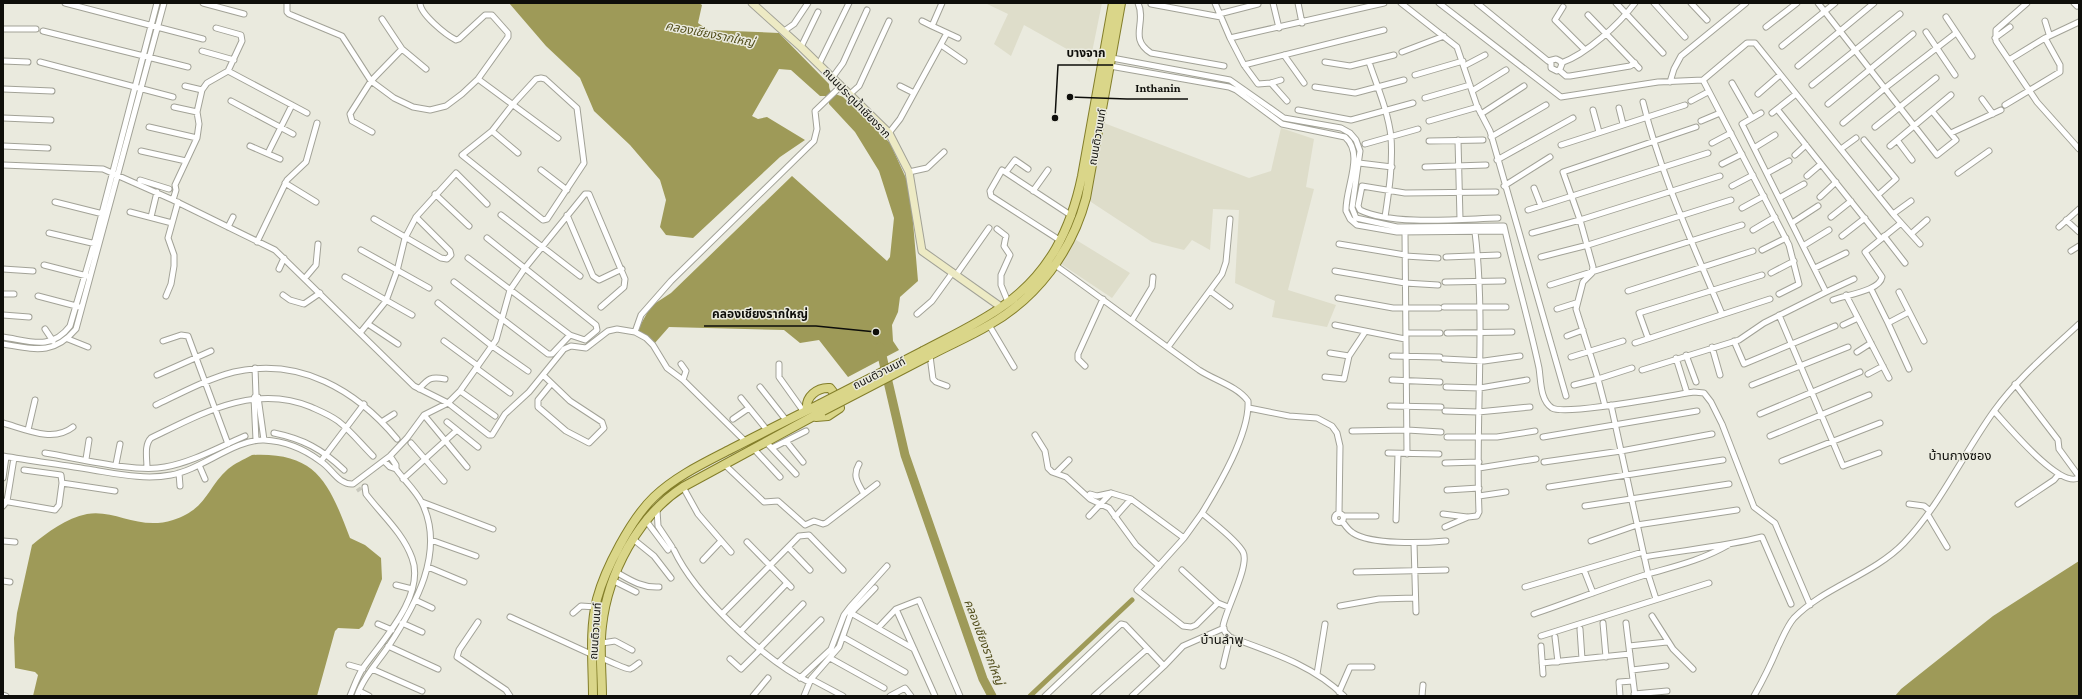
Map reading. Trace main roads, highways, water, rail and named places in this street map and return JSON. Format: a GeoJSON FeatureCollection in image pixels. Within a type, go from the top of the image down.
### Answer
{"type":"FeatureCollection","features":[{"type":"Feature","properties":{"kind":"main road","name":"ถนนติวานนท์"},"geometry":{"type":"LineString","coordinates":[[926,355],[1005,305],[1036,276],[1061,241],[1072,216],[1082,176],[1113,3]]}},
{"type":"Feature","properties":{"kind":"main road","name":"ถนนติวานนท์"},"geometry":{"type":"LineString","coordinates":[[593,696],[593,655],[596,607],[602,582],[612,560],[628,533],[653,498],[684,475],[786,420],[821,408],[989,325],[1026,298],[1055,265],[1077,228],[1084,205],[1121,3]]}},
{"type":"Feature","properties":{"kind":"main road","name":"ถนนติวานนท์"},"geometry":{"type":"LineString","coordinates":[[602,696],[602,627],[606,602],[612,580],[633,539],[657,510],[674,493],[766,442],[807,413]]}},
{"type":"Feature","properties":{"kind":"water"},"geometry":{"type":"Polygon","coordinates":[[[509,3],[699,3],[702,5],[698,23],[708,30],[779,33],[829,84],[831,92],[843,97],[890,143],[910,187],[918,281],[900,297],[898,312],[892,325],[893,341],[899,350],[848,377],[819,340],[800,343],[784,330],[669,327],[654,344],[637,331],[651,306],[671,293],[792,176],[887,261],[890,257],[894,218],[879,171],[855,132],[829,104],[829,99],[825,96],[820,96],[791,70],[779,69],[752,116],[758,119],[767,117],[805,140],[780,157],[693,238],[666,235],[660,227],[666,200],[660,180],[630,145],[594,111],[580,78],[546,46],[509,3]]]}},
{"type":"Feature","properties":{"kind":"water"},"geometry":{"type":"Polygon","coordinates":[[[252,455],[274,455],[292,459],[306,465],[318,475],[327,487],[335,501],[350,538],[365,545],[381,558],[382,579],[363,626],[359,629],[338,628],[335,631],[317,696],[33,696],[38,675],[35,672],[15,668],[14,638],[17,613],[32,545],[65,522],[87,514],[107,514],[138,522],[149,523],[161,523],[173,520],[193,510],[200,504],[228,469],[252,455]]]}},
{"type":"Feature","properties":{"kind":"water"},"geometry":{"type":"Polygon","coordinates":[[[2079,561],[2079,696],[1895,696],[1901,689],[1993,616],[2079,561]]]}},
{"type":"Feature","properties":{"kind":"waterway","name":"คลองเชียงรากใหญ่"},"geometry":{"type":"LineString","coordinates":[[880,347],[905,455],[983,679],[992,696]]}},
{"type":"Feature","properties":{"kind":"waterway"},"geometry":{"type":"LineString","coordinates":[[1030,696],[1132,600]]}},
{"type":"Feature","properties":{"kind":"place","name":"Inthanin"},"geometry":{"type":"Point","coordinates":[1070,97]}},
{"type":"Feature","properties":{"kind":"place","name":"บางจาก"},"geometry":{"type":"Point","coordinates":[1055,118]}},
{"type":"Feature","properties":{"kind":"place","name":"คลองเชียงรากใหญ่"},"geometry":{"type":"Point","coordinates":[876,332]}},
{"type":"Feature","properties":{"kind":"district","name":"บ้านกางซอง"},"geometry":{"type":"Point","coordinates":[1960,455]}},
{"type":"Feature","properties":{"kind":"district","name":"บ้านลำพู"},"geometry":{"type":"Point","coordinates":[1222,639]}}]}
